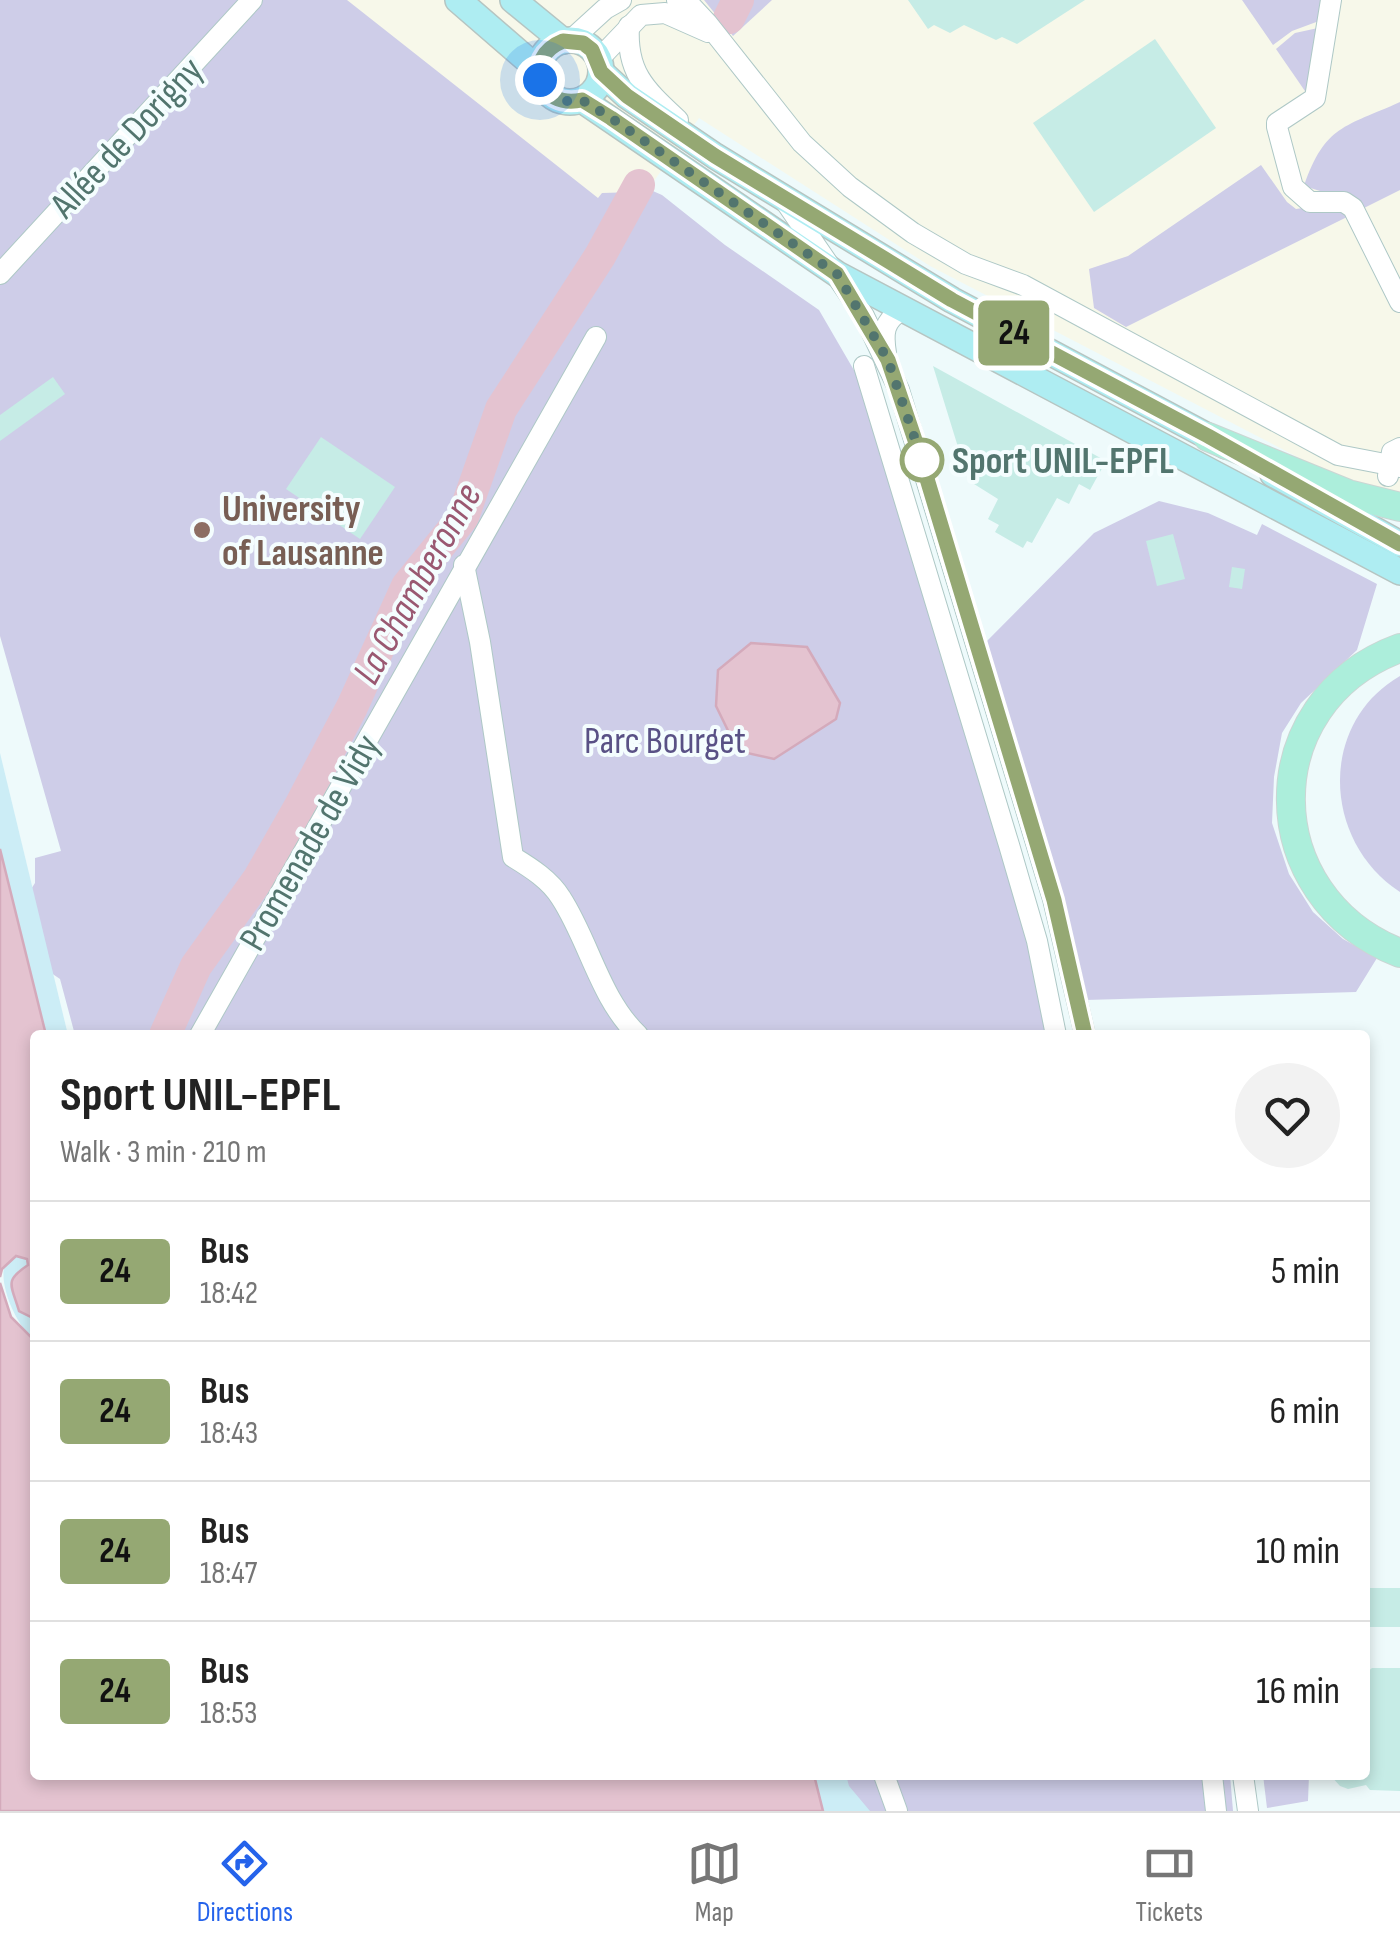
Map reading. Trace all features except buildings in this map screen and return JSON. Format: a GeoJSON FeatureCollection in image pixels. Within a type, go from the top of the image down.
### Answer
{"type":"FeatureCollection","features":[{"type":"Feature","properties":{"kind":"highway"},"geometry":{"type":"LineString","coordinates":[[1208,436],[1348,494],[1400,508]]}},
{"type":"Feature","properties":{"kind":"highway"},"geometry":{"type":"LineString","coordinates":[[1400,648],[1358,669],[1318,710],[1297,753],[1291,798],[1297,846],[1318,890],[1350,926],[1400,952]]}},
{"type":"Feature","properties":{"kind":"main road"},"geometry":{"type":"LineString","coordinates":[[458,0],[539,70]]}},
{"type":"Feature","properties":{"kind":"main road"},"geometry":{"type":"LineString","coordinates":[[520,6],[567,41]]}},
{"type":"Feature","properties":{"kind":"main road"},"geometry":{"type":"LineString","coordinates":[[600,66],[592,93],[582,100],[552,97],[540,80],[539,70],[549,48],[567,41],[583,43],[627,96],[715,156],[952,300],[1208,436],[1400,544]]}},
{"type":"Feature","properties":{"kind":"main road"},"geometry":{"type":"LineString","coordinates":[[582,100],[837,274],[1400,572]]}},
{"type":"Feature","properties":{"kind":"street","name":"Allée de Dorigny"},"geometry":{"type":"LineString","coordinates":[[0,274],[252,0]]}},
{"type":"Feature","properties":{"kind":"street"},"geometry":{"type":"LineString","coordinates":[[567,41],[621,0]]}},
{"type":"Feature","properties":{"kind":"street"},"geometry":{"type":"LineString","coordinates":[[677,0],[693,8],[802,142],[850,187],[913,233],[966,264],[1023,285],[1338,455],[1393,470],[1392,452],[1400,448]]}},
{"type":"Feature","properties":{"kind":"street"},"geometry":{"type":"LineString","coordinates":[[1332,0],[1315,98],[1276,123],[1294,187],[1310,202],[1344,202],[1352,208],[1400,302]]}},
{"type":"Feature","properties":{"kind":"street"},"geometry":{"type":"LineString","coordinates":[[600,66],[641,15],[665,13],[715,36]]}},
{"type":"Feature","properties":{"kind":"street"},"geometry":{"type":"LineString","coordinates":[[629,26],[628,48],[639,80],[715,156]]}},
{"type":"Feature","properties":{"kind":"street"},"geometry":{"type":"LineString","coordinates":[[784,198],[837,274],[888,360]]}},
{"type":"Feature","properties":{"kind":"street"},"geometry":{"type":"LineString","coordinates":[[902,310],[887,322],[884,335],[888,360],[1054,900],[1084,1030]]}},
{"type":"Feature","properties":{"kind":"street","name":"Promenade de Vidy"},"geometry":{"type":"LineString","coordinates":[[203,1030],[596,336]]}},
{"type":"Feature","properties":{"kind":"street"},"geometry":{"type":"LineString","coordinates":[[864,366],[1037,941],[1055,1030]]}},
{"type":"Feature","properties":{"kind":"street"},"geometry":{"type":"LineString","coordinates":[[464,565],[514,857],[537,872],[560,895],[611,999],[634,1030]]}},
{"type":"Feature","properties":{"kind":"street"},"geometry":{"type":"LineString","coordinates":[[886,1780],[897,1811]]}},
{"type":"Feature","properties":{"kind":"street"},"geometry":{"type":"LineString","coordinates":[[1213,1780],[1216,1811]]}},
{"type":"Feature","properties":{"kind":"street"},"geometry":{"type":"LineString","coordinates":[[1244,1780],[1248,1811]]}},
{"type":"Feature","properties":{"kind":"shaded area","name":"University of Lausanne"},"geometry":{"type":"Polygon","coordinates":[[[0,0],[1400,0],[1400,494],[1338,478],[930,266],[699,118],[378,567],[136,1030],[131,1030],[0,636],[0,0]]]}},
{"type":"Feature","properties":{"kind":"shaded area"},"geometry":{"type":"Polygon","coordinates":[[[751,643],[807,647],[840,703],[836,719],[774,759],[738,751],[716,706],[718,670],[751,643]]]}},
{"type":"Feature","properties":{"kind":"shaded area"},"geometry":{"type":"Polygon","coordinates":[[[0,849],[45,1030],[30,1030],[30,1316],[19,1311],[12,1289],[12,1279],[28,1265],[27,1259],[16,1256],[2,1269],[0,1277],[0,849]]]}},
{"type":"Feature","properties":{"kind":"shaded area"},"geometry":{"type":"Polygon","coordinates":[[[0,1283],[11,1317],[30,1336],[30,1780],[815,1780],[823,1811],[0,1811],[0,1283]]]}},
{"type":"Feature","properties":{"kind":"green space","name":"Parc Bourget"},"geometry":{"type":"Polygon","coordinates":[[[0,0],[347,0],[598,198],[602,193],[636,192],[639,185],[662,195],[725,245],[819,310],[873,403],[1025,916],[1049,1030],[74,1030],[60,979],[35,962],[21,905],[35,883],[35,858],[61,851],[0,636],[0,0]]]}},
{"type":"Feature","properties":{"kind":"green space"},"geometry":{"type":"Polygon","coordinates":[[[704,0],[772,0],[733,36],[704,0]]]}},
{"type":"Feature","properties":{"kind":"green space"},"geometry":{"type":"Polygon","coordinates":[[[1242,0],[1322,0],[1319,21],[1292,31],[1273,45],[1242,0]]]}},
{"type":"Feature","properties":{"kind":"green space"},"geometry":{"type":"Polygon","coordinates":[[[1318,28],[1307,94],[1276,49],[1295,33],[1318,28]]]}},
{"type":"Feature","properties":{"kind":"green space"},"geometry":{"type":"Polygon","coordinates":[[[1400,102],[1400,190],[1364,208],[1304,186],[1320,151],[1339,130],[1400,102]]]}},
{"type":"Feature","properties":{"kind":"green space"},"geometry":{"type":"Polygon","coordinates":[[[1261,165],[1296,209],[1316,206],[1344,210],[1347,217],[1126,327],[1094,308],[1089,269],[1128,256],[1261,165]]]}},
{"type":"Feature","properties":{"kind":"green space"},"geometry":{"type":"Polygon","coordinates":[[[1159,501],[1208,513],[1257,535],[1262,524],[1377,584],[1357,650],[1301,703],[1282,733],[1274,777],[1272,823],[1289,874],[1313,912],[1343,939],[1377,958],[1356,992],[1086,1000],[986,642],[1094,533],[1159,501]]]}},
{"type":"Feature","properties":{"kind":"green space"},"geometry":{"type":"Polygon","coordinates":[[[1400,676],[1400,892],[1374,870],[1356,844],[1344,814],[1340,783],[1343,752],[1354,723],[1373,697],[1400,676]]]}},
{"type":"Feature","properties":{"kind":"green space"},"geometry":{"type":"Polygon","coordinates":[[[815,1780],[1230,1780],[1233,1811],[823,1811],[815,1780]]]}},
{"type":"Feature","properties":{"kind":"green space"},"geometry":{"type":"Polygon","coordinates":[[[1264,1780],[1309,1780],[1308,1801],[1267,1808],[1264,1780]]]}},
{"type":"Feature","properties":{"kind":"sand"},"geometry":{"type":"Polygon","coordinates":[[[0,753],[67,1030],[45,1030],[0,849],[0,753]]]}},
{"type":"Feature","properties":{"kind":"sand"},"geometry":{"type":"Polygon","coordinates":[[[16,1256],[27,1259],[28,1265],[23,1269],[30,1336],[8,1297],[4,1267],[16,1256]]]}},
{"type":"Feature","properties":{"kind":"sand"},"geometry":{"type":"Polygon","coordinates":[[[815,1780],[847,1780],[870,1811],[823,1811],[815,1780]]]}},
{"type":"Feature","properties":{"kind":"waterway","name":"La Chamberonne"},"geometry":{"type":"LineString","coordinates":[[729,18],[738,0]]}},
{"type":"Feature","properties":{"kind":"waterway","name":"La Chamberonne"},"geometry":{"type":"LineString","coordinates":[[167,1030],[196,966],[259,878],[300,806],[352,707],[407,586],[463,517],[501,409],[600,256],[639,185]]}},
{"type":"Feature","properties":{"kind":"bus line","name":"24"},"geometry":{"type":"LineString","coordinates":[[1084,1030],[1054,900],[918,449],[888,360],[864,316],[837,274],[611,118],[582,100],[561,101],[552,97],[540,80],[544,54],[563,41],[583,43],[592,50],[601,72],[627,96],[715,156],[952,300],[1208,436],[1400,544]]}},
{"type":"Feature","properties":{"kind":"place","name":"Sport UNIL-EPFL"},"geometry":{"type":"Point","coordinates":[922,460]}},
{"type":"Feature","properties":{"kind":"place","name":"University of Lausanne"},"geometry":{"type":"Point","coordinates":[202,530]}},
{"type":"Feature","properties":{"kind":"route"},"geometry":{"type":"LineString","coordinates":[[540,80],[552,97],[561,101],[582,100],[611,118],[837,274],[888,360],[922,460]]}}]}
